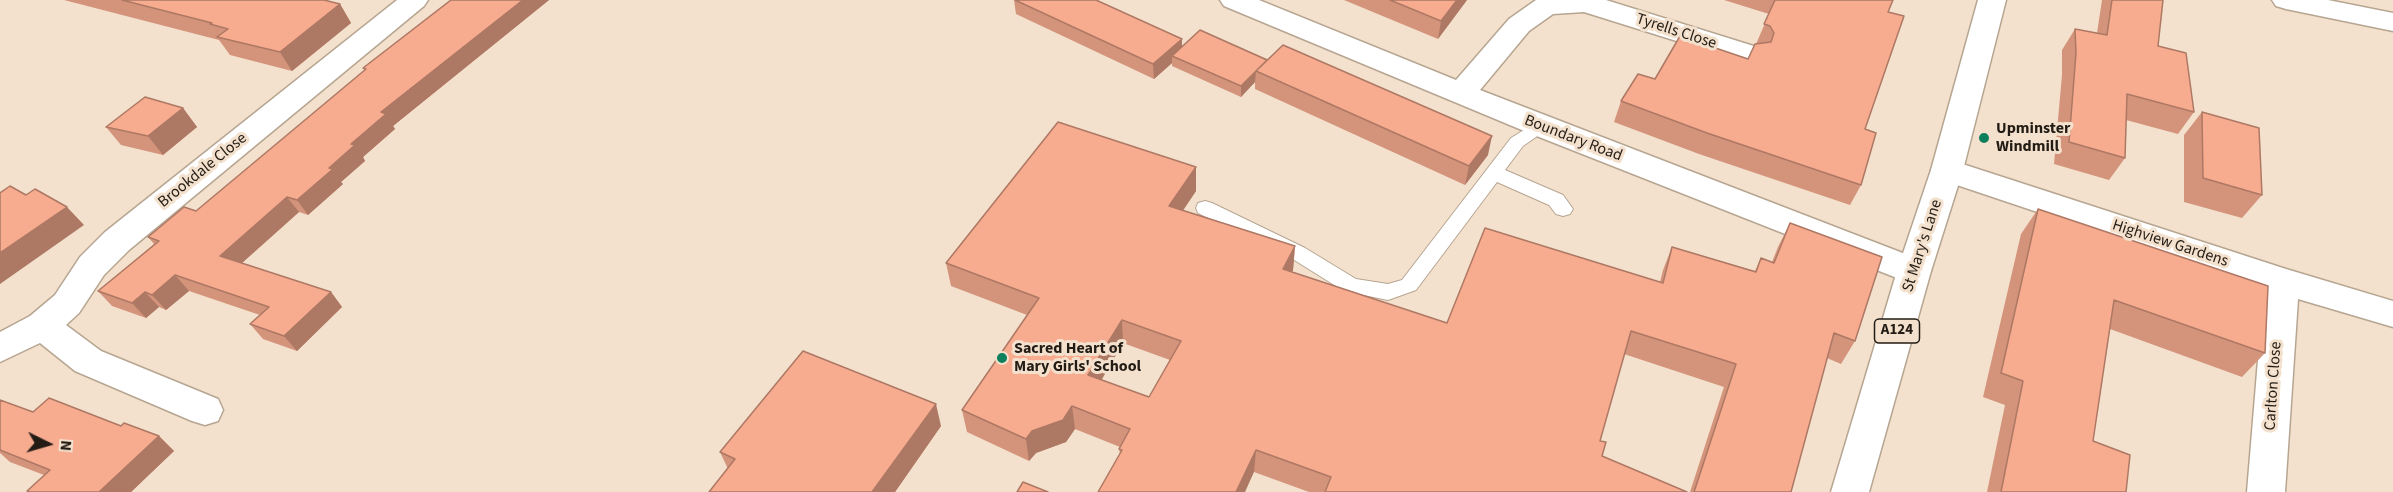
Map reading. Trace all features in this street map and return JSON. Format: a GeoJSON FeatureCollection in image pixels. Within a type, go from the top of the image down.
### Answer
{"type":"FeatureCollection","features":[{"type":"Feature","properties":{"kind":"street","name":"Brookdale Close"},"geometry":{"type":"LineString","coordinates":[[0,348],[42,326],[67,304],[92,266],[117,241],[414,0]]}},
{"type":"Feature","properties":{"kind":"street","name":"Boundary Road"},"geometry":{"type":"LineString","coordinates":[[1234,0],[1540,126],[1914,271]]}},
{"type":"Feature","properties":{"kind":"street","name":"St Mary's Lane"},"geometry":{"type":"LineString","coordinates":[[1850,492],[1914,271],[1947,171],[1992,0]]}},
{"type":"Feature","properties":{"kind":"street"},"geometry":{"type":"LineString","coordinates":[[2286,0],[2393,22]]}},
{"type":"Feature","properties":{"kind":"street","name":"Tyrells Close"},"geometry":{"type":"LineString","coordinates":[[1461,94],[1519,25],[1545,6],[1586,3],[1750,55]]}},
{"type":"Feature","properties":{"kind":"street","name":"Highview Gardens"},"geometry":{"type":"LineString","coordinates":[[1947,171],[2282,281],[2393,314]]}},
{"type":"Feature","properties":{"kind":"street","name":"Carlton Close"},"geometry":{"type":"LineString","coordinates":[[2266,492],[2282,281]]}},
{"type":"Feature","properties":{"kind":"street"},"geometry":{"type":"LineString","coordinates":[[42,326],[88,361],[205,410]]}},
{"type":"Feature","properties":{"kind":"lane"},"geometry":{"type":"LineString","coordinates":[[1205,208],[1298,253],[1351,286],[1388,292],[1409,285],[1517,142],[1540,126]]}},
{"type":"Feature","properties":{"kind":"lane"},"geometry":{"type":"LineString","coordinates":[[1494,173],[1556,200],[1563,209]]}},
{"type":"Feature","properties":{"kind":"building"},"geometry":{"type":"Polygon","coordinates":[[[122,0],[324,0],[340,4],[280,52],[217,37],[228,29],[210,24],[212,23],[122,0]]]}},
{"type":"Feature","properties":{"kind":"building"},"geometry":{"type":"Polygon","coordinates":[[[451,0],[523,0],[381,112],[386,114],[351,144],[355,145],[329,168],[333,169],[297,200],[287,197],[220,256],[331,292],[284,336],[250,324],[269,307],[175,275],[152,295],[145,292],[132,303],[98,291],[159,241],[148,237],[184,207],[196,211],[366,69],[363,68],[451,0]]]}},
{"type":"Feature","properties":{"kind":"building"},"geometry":{"type":"Polygon","coordinates":[[[1015,0],[1096,0],[1182,39],[1153,64],[1015,0]]]}},
{"type":"Feature","properties":{"kind":"building"},"geometry":{"type":"Polygon","coordinates":[[[1390,0],[1457,0],[1441,21],[1390,0]]]}},
{"type":"Feature","properties":{"kind":"building"},"geometry":{"type":"Polygon","coordinates":[[[1775,0],[1893,0],[1888,12],[1904,16],[1865,129],[1876,133],[1861,185],[1621,101],[1638,74],[1655,79],[1680,36],[1748,59],[1755,44],[1771,42],[1774,33],[1770,26],[1764,24],[1775,0]]]}},
{"type":"Feature","properties":{"kind":"building"},"geometry":{"type":"Polygon","coordinates":[[[2112,0],[2163,0],[2158,46],[2186,53],[2194,112],[2127,94],[2125,158],[2069,142],[2076,53],[2075,29],[2107,35],[2112,0]]]}},
{"type":"Feature","properties":{"kind":"building"},"geometry":{"type":"Polygon","coordinates":[[[1200,30],[1267,60],[1241,86],[1172,56],[1200,30]]]}},
{"type":"Feature","properties":{"kind":"building"},"geometry":{"type":"Polygon","coordinates":[[[1283,45],[1492,136],[1469,166],[1256,71],[1283,45]]]}},
{"type":"Feature","properties":{"kind":"building"},"geometry":{"type":"Polygon","coordinates":[[[145,97],[183,108],[148,136],[106,127],[145,97]]]}},
{"type":"Feature","properties":{"kind":"building"},"geometry":{"type":"Polygon","coordinates":[[[2202,112],[2259,128],[2262,195],[2203,178],[2202,112]]]}},
{"type":"Feature","properties":{"kind":"building"},"geometry":{"type":"Polygon","coordinates":[[[1058,122],[1196,167],[1169,206],[1295,246],[1283,269],[1447,323],[1485,228],[1663,283],[1672,247],[1756,272],[1761,258],[1774,263],[1790,223],[1882,257],[1855,341],[1834,333],[1791,492],[1694,492],[1736,364],[1631,331],[1600,441],[1606,442],[1602,456],[1687,492],[1325,492],[1331,477],[1256,450],[1236,492],[1098,492],[1122,450],[1119,449],[1130,429],[1072,406],[1063,420],[1032,431],[1026,439],[962,410],[1039,298],[946,263],[1058,122]],[[1122,320],[1088,375],[1149,397],[1181,341],[1122,320]]]}},
{"type":"Feature","properties":{"kind":"building"},"geometry":{"type":"Polygon","coordinates":[[[10,186],[26,195],[35,189],[67,207],[0,253],[0,193],[10,186]]]}},
{"type":"Feature","properties":{"kind":"building"},"geometry":{"type":"Polygon","coordinates":[[[2038,209],[2268,286],[2265,353],[2114,300],[2093,441],[2130,455],[2126,492],[2001,492],[2023,381],[2001,373],[2038,209]]]}},
{"type":"Feature","properties":{"kind":"building"},"geometry":{"type":"Polygon","coordinates":[[[803,351],[936,404],[872,492],[709,492],[735,459],[720,452],[803,351]]]}},
{"type":"Feature","properties":{"kind":"building"},"geometry":{"type":"Polygon","coordinates":[[[49,398],[121,426],[124,423],[159,436],[99,492],[27,491],[50,470],[0,450],[0,400],[33,412],[49,398]]]}},
{"type":"Feature","properties":{"kind":"building"},"geometry":{"type":"Polygon","coordinates":[[[1023,482],[1048,492],[1017,492],[1023,482]]]}},
{"type":"Feature","properties":{"kind":"place","name":"Upminster Windmill"},"geometry":{"type":"Point","coordinates":[1984,138]}},
{"type":"Feature","properties":{"kind":"place","name":"Sacred Heart of Mary Girls' School"},"geometry":{"type":"Point","coordinates":[1002,358]}}]}
